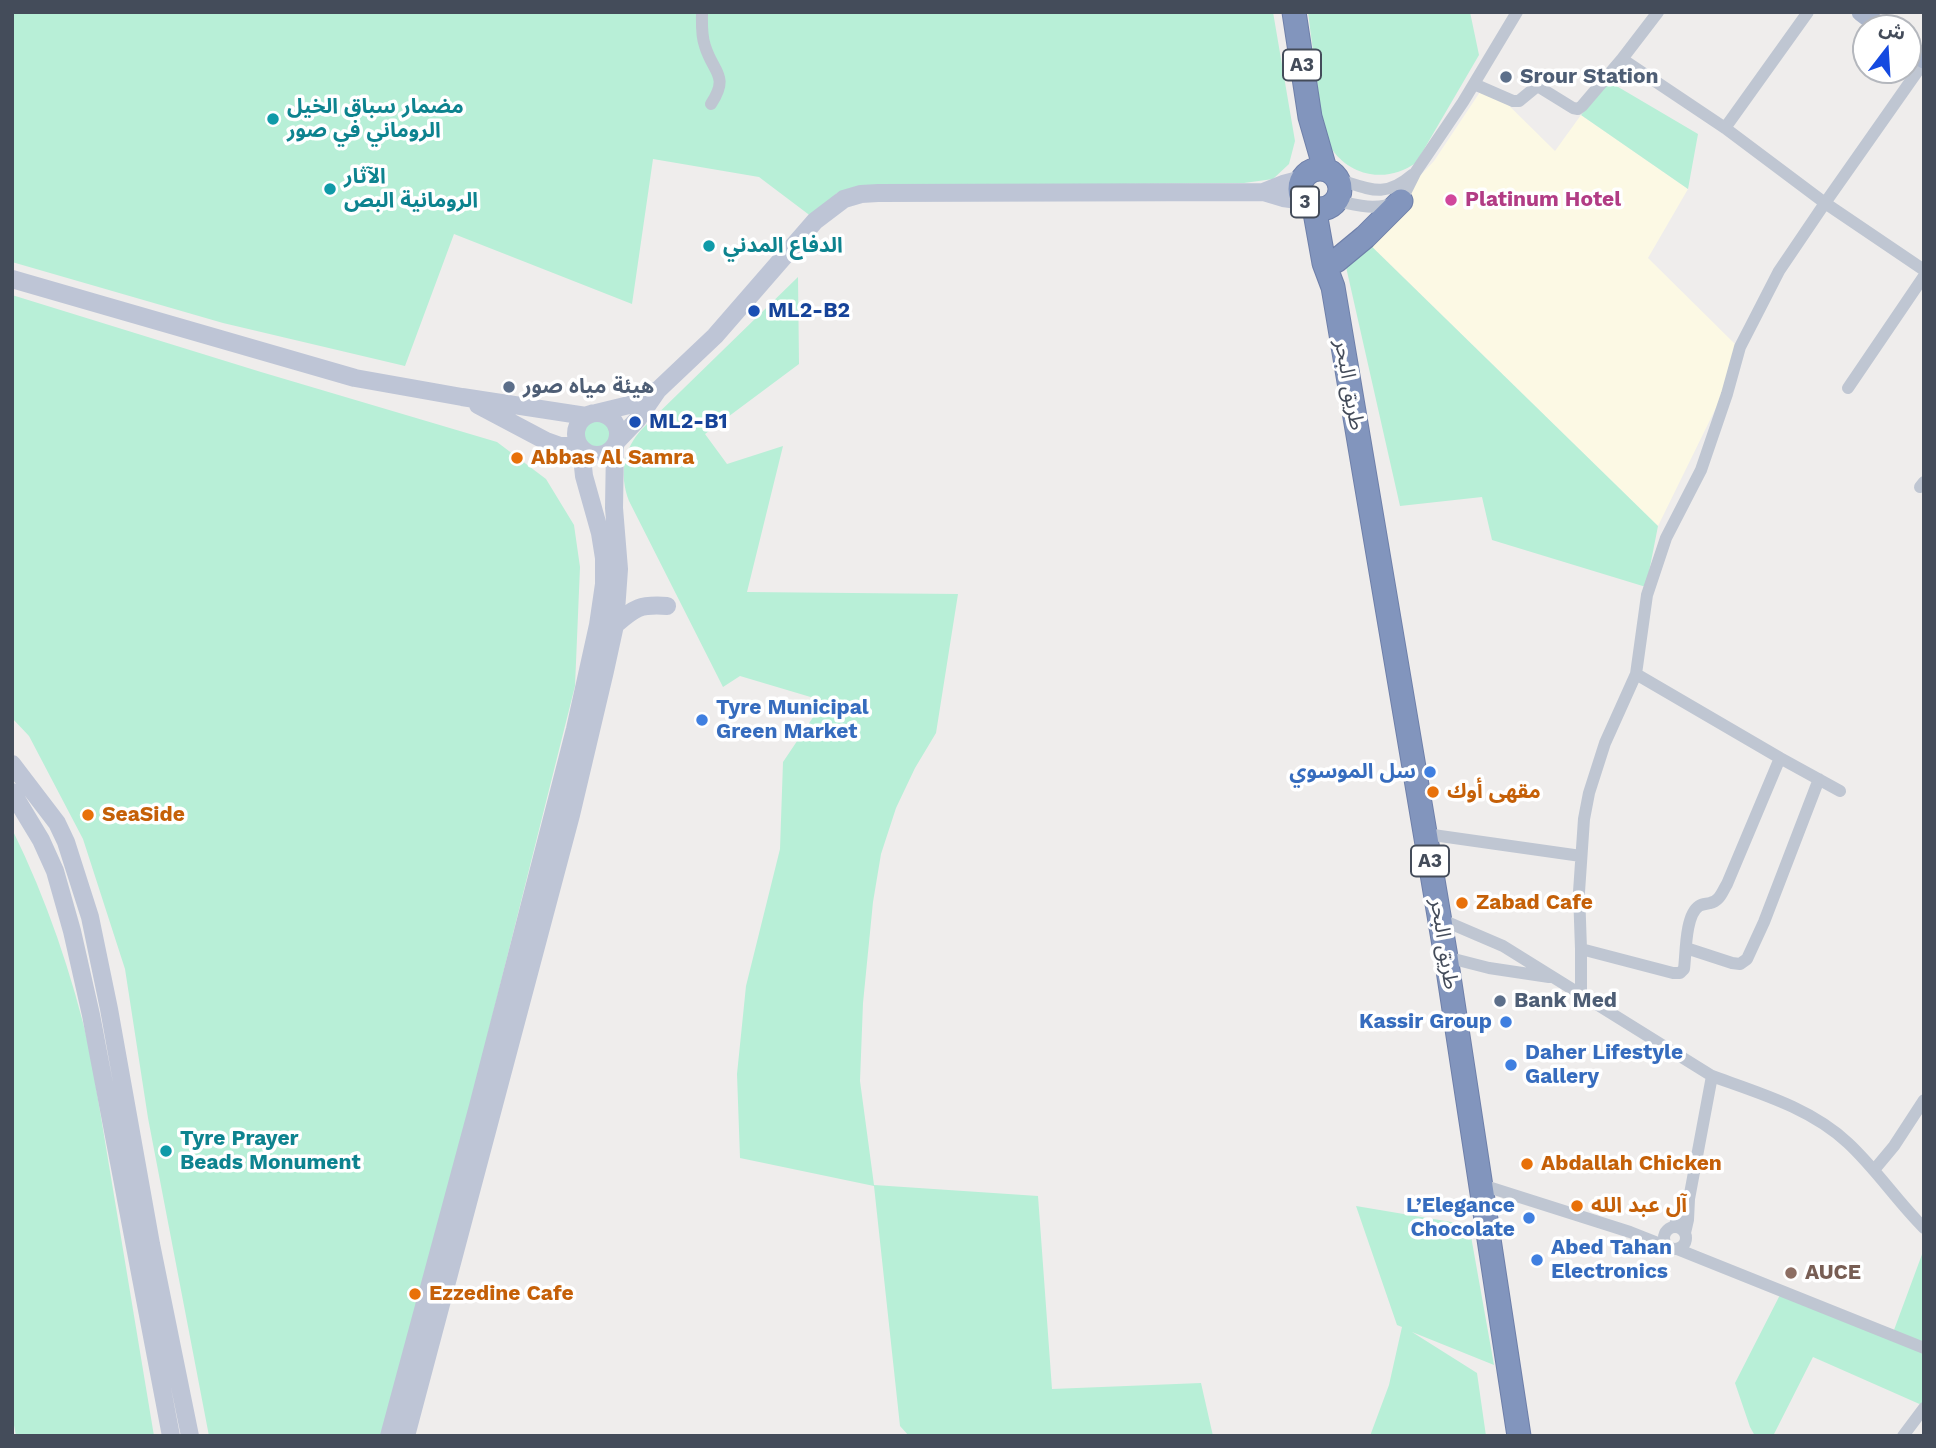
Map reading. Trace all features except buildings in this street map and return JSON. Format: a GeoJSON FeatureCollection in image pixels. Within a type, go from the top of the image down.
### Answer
{"type":"FeatureCollection","features":[{"type":"Feature","properties":{"kind":"highway","name":"طريق البحر"},"geometry":{"type":"LineString","coordinates":[[1294,12],[1319,190],[1324,263],[1333,287],[1447,957],[1518,1436]]}},
{"type":"Feature","properties":{"kind":"highway","name":"طريق البحر"},"geometry":{"type":"LineString","coordinates":[[1319,190],[1336,261],[1333,287]]}},
{"type":"Feature","properties":{"kind":"highway"},"geometry":{"type":"LineString","coordinates":[[1336,261],[1401,201]]}},
{"type":"Feature","properties":{"kind":"main road"},"geometry":{"type":"LineString","coordinates":[[462,397],[546,441],[560,446],[580,447],[594,456],[602,455],[638,419],[657,390],[715,335],[815,221],[844,199],[862,194],[1263,192],[1283,184],[1319,190]]}},
{"type":"Feature","properties":{"kind":"main road"},"geometry":{"type":"LineString","coordinates":[[12,279],[355,378],[462,397],[606,415],[614,421],[618,430],[614,508],[619,569],[615,625],[575,729],[486,1077],[389,1436]]}},
{"type":"Feature","properties":{"kind":"main road"},"geometry":{"type":"LineString","coordinates":[[406,1436],[571,815],[597,669],[604,558],[584,476],[577,426],[591,414],[629,405],[657,390]]}},
{"type":"Feature","properties":{"kind":"main road"},"geometry":{"type":"LineString","coordinates":[[615,625],[631,611],[646,604],[667,606]]}},
{"type":"Feature","properties":{"kind":"main road"},"geometry":{"type":"LineString","coordinates":[[12,764],[57,823],[90,917],[190,1436]]}},
{"type":"Feature","properties":{"kind":"main road"},"geometry":{"type":"LineString","coordinates":[[12,792],[41,840],[55,871],[72,931],[91,1015],[171,1436]]}},
{"type":"Feature","properties":{"kind":"street"},"geometry":{"type":"LineString","coordinates":[[702,12],[702,36],[721,83],[711,104]]}},
{"type":"Feature","properties":{"kind":"street"},"geometry":{"type":"LineString","coordinates":[[1319,190],[1371,208],[1386,207],[1401,201],[1415,173],[1474,84],[1517,12]]}},
{"type":"Feature","properties":{"kind":"street"},"geometry":{"type":"LineString","coordinates":[[1474,84],[1513,101],[1519,101],[1539,87],[1578,109],[1622,59],[1658,12]]}},
{"type":"Feature","properties":{"kind":"street"},"geometry":{"type":"LineString","coordinates":[[1725,128],[1808,12]]}},
{"type":"Feature","properties":{"kind":"street"},"geometry":{"type":"LineString","coordinates":[[1622,59],[1725,128],[1825,203],[1924,270]]}},
{"type":"Feature","properties":{"kind":"street"},"geometry":{"type":"LineString","coordinates":[[1581,996],[1579,892],[1584,819],[1589,793],[1605,743],[1636,674],[1647,595],[1666,538],[1700,470],[1727,394],[1740,347],[1779,271],[1924,61]]}},
{"type":"Feature","properties":{"kind":"street"},"geometry":{"type":"LineString","coordinates":[[1319,190],[1387,190],[1400,186],[1415,173]]}},
{"type":"Feature","properties":{"kind":"street"},"geometry":{"type":"LineString","coordinates":[[1848,388],[1924,276]]}},
{"type":"Feature","properties":{"kind":"street"},"geometry":{"type":"LineString","coordinates":[[1636,674],[1840,791]]}},
{"type":"Feature","properties":{"kind":"street"},"geometry":{"type":"LineString","coordinates":[[1581,949],[1680,973],[1684,969],[1689,923],[1697,907],[1719,899],[1780,758]]}},
{"type":"Feature","properties":{"kind":"street"},"geometry":{"type":"LineString","coordinates":[[1686,948],[1732,963],[1740,964],[1747,959],[1819,779]]}},
{"type":"Feature","properties":{"kind":"street"},"geometry":{"type":"LineString","coordinates":[[1426,834],[1581,856]]}},
{"type":"Feature","properties":{"kind":"street"},"geometry":{"type":"LineString","coordinates":[[1440,919],[1503,946],[1712,1076],[1816,1118],[1847,1142],[1924,1228]]}},
{"type":"Feature","properties":{"kind":"street"},"geometry":{"type":"LineString","coordinates":[[1447,957],[1500,970],[1555,977]]}},
{"type":"Feature","properties":{"kind":"street"},"geometry":{"type":"LineString","coordinates":[[1673,1248],[1684,1245],[1679,1231],[1680,1211],[1689,1199],[1712,1076]]}},
{"type":"Feature","properties":{"kind":"street"},"geometry":{"type":"LineString","coordinates":[[1874,1170],[1894,1146],[1924,1100]]}},
{"type":"Feature","properties":{"kind":"street"},"geometry":{"type":"LineString","coordinates":[[1482,1185],[1630,1231],[1924,1348]]}},
{"type":"Feature","properties":{"kind":"street"},"geometry":{"type":"LineString","coordinates":[[1630,1231],[1679,1231],[1712,1263]]}},
{"type":"Feature","properties":{"kind":"street"},"geometry":{"type":"LineString","coordinates":[[1673,1248],[1664,1240],[1666,1231],[1679,1231]]}},
{"type":"Feature","properties":{"kind":"street"},"geometry":{"type":"LineString","coordinates":[[1903,1436],[1924,1408]]}},
{"type":"Feature","properties":{"kind":"shaded area"},"geometry":{"type":"Polygon","coordinates":[[[1486,83],[1555,151],[1581,115],[1688,189],[1648,258],[1738,347],[1736,367],[1658,526],[1362,237],[1434,161],[1486,83]]]}},
{"type":"Feature","properties":{"kind":"green space","name":"الآثار الرومانية البص"},"geometry":{"type":"Polygon","coordinates":[[[12,12],[1273,12],[1295,141],[1289,164],[1273,179],[1244,183],[869,186],[837,193],[812,217],[759,177],[653,159],[632,304],[454,234],[405,366],[223,323],[12,262],[12,12]]]}},
{"type":"Feature","properties":{"kind":"green space"},"geometry":{"type":"Polygon","coordinates":[[[1308,12],[1470,12],[1479,55],[1416,163],[1394,173],[1376,175],[1357,170],[1335,153],[1328,142],[1322,122],[1308,12]]]}},
{"type":"Feature","properties":{"kind":"green space"},"geometry":{"type":"Polygon","coordinates":[[[1608,81],[1698,134],[1688,189],[1581,115],[1608,81]]]}},
{"type":"Feature","properties":{"kind":"green space"},"geometry":{"type":"Polygon","coordinates":[[[1362,237],[1658,526],[1646,587],[1492,540],[1482,497],[1400,506],[1344,258],[1362,237]]]}},
{"type":"Feature","properties":{"kind":"green space"},"geometry":{"type":"Polygon","coordinates":[[[798,277],[799,364],[705,434],[727,464],[783,446],[747,592],[958,594],[936,733],[896,808],[881,854],[873,902],[863,1003],[860,1081],[874,1185],[1038,1196],[1052,1389],[1201,1383],[1213,1436],[909,1436],[900,1426],[874,1186],[740,1158],[737,1074],[746,986],[780,849],[783,762],[824,701],[740,676],[723,687],[629,501],[624,472],[627,453],[643,428],[798,277]]]}},
{"type":"Feature","properties":{"kind":"green space"},"geometry":{"type":"Polygon","coordinates":[[[12,295],[497,442],[546,479],[574,525],[580,567],[575,686],[385,1436],[209,1436],[148,1118],[125,969],[83,839],[29,736],[12,718],[12,295]]]}},
{"type":"Feature","properties":{"kind":"green space"},"geometry":{"type":"Polygon","coordinates":[[[597,418],[603,419],[611,427],[611,439],[603,447],[597,448],[591,447],[583,439],[582,433],[583,427],[591,419],[597,418]]]}},
{"type":"Feature","properties":{"kind":"green space"},"geometry":{"type":"Polygon","coordinates":[[[12,829],[57,938],[90,1051],[154,1436],[16,1436],[12,1414],[12,829]]]}},
{"type":"Feature","properties":{"kind":"green space"},"geometry":{"type":"Polygon","coordinates":[[[1356,1206],[1469,1225],[1494,1365],[1412,1332],[1477,1373],[1486,1436],[1370,1436],[1389,1385],[1402,1327],[1397,1325],[1356,1206]]]}},
{"type":"Feature","properties":{"kind":"green space"},"geometry":{"type":"Polygon","coordinates":[[[1924,1249],[1924,1406],[1813,1357],[1773,1436],[1755,1436],[1735,1383],[1783,1289],[1894,1330],[1924,1249]]]}},
{"type":"Feature","properties":{"kind":"place","name":"Srour Station"},"geometry":{"type":"Point","coordinates":[1506,77]}},
{"type":"Feature","properties":{"kind":"place","name":"مضمار سباق الخيل الروماني في صور"},"geometry":{"type":"Point","coordinates":[273,119]}},
{"type":"Feature","properties":{"kind":"place","name":"الآثار الرومانية البص"},"geometry":{"type":"Point","coordinates":[330,189]}},
{"type":"Feature","properties":{"kind":"place","name":"Platinum Hotel"},"geometry":{"type":"Point","coordinates":[1451,200]}},
{"type":"Feature","properties":{"kind":"place","name":"الدفاع المدني"},"geometry":{"type":"Point","coordinates":[709,246]}},
{"type":"Feature","properties":{"kind":"place","name":"ML2-B2"},"geometry":{"type":"Point","coordinates":[754,311]}},
{"type":"Feature","properties":{"kind":"place","name":"هيئة مياه صور"},"geometry":{"type":"Point","coordinates":[509,387]}},
{"type":"Feature","properties":{"kind":"place","name":"ML2-B1"},"geometry":{"type":"Point","coordinates":[635,422]}},
{"type":"Feature","properties":{"kind":"place","name":"Abbas Al Samra"},"geometry":{"type":"Point","coordinates":[517,458]}},
{"type":"Feature","properties":{"kind":"place","name":"Tyre Municipal Green Market"},"geometry":{"type":"Point","coordinates":[702,720]}},
{"type":"Feature","properties":{"kind":"place","name":"سل الموسوي"},"geometry":{"type":"Point","coordinates":[1430,772]}},
{"type":"Feature","properties":{"kind":"place","name":"مقهى أوك"},"geometry":{"type":"Point","coordinates":[1433,792]}},
{"type":"Feature","properties":{"kind":"place","name":"SeaSide"},"geometry":{"type":"Point","coordinates":[88,815]}},
{"type":"Feature","properties":{"kind":"place","name":"Zabad Cafe"},"geometry":{"type":"Point","coordinates":[1462,903]}},
{"type":"Feature","properties":{"kind":"place","name":"Bank Med"},"geometry":{"type":"Point","coordinates":[1500,1001]}},
{"type":"Feature","properties":{"kind":"place","name":"Kassir Group"},"geometry":{"type":"Point","coordinates":[1506,1022]}},
{"type":"Feature","properties":{"kind":"place","name":"Daher Lifestyle Gallery"},"geometry":{"type":"Point","coordinates":[1511,1065]}},
{"type":"Feature","properties":{"kind":"place","name":"Tyre Prayer Beads Monument"},"geometry":{"type":"Point","coordinates":[166,1151]}},
{"type":"Feature","properties":{"kind":"place","name":"Abdallah Chicken"},"geometry":{"type":"Point","coordinates":[1527,1164]}},
{"type":"Feature","properties":{"kind":"place","name":"آل عبد الله"},"geometry":{"type":"Point","coordinates":[1577,1206]}},
{"type":"Feature","properties":{"kind":"place","name":"L’Elegance Chocolate"},"geometry":{"type":"Point","coordinates":[1529,1218]}},
{"type":"Feature","properties":{"kind":"place","name":"Abed Tahan Electronics"},"geometry":{"type":"Point","coordinates":[1537,1260]}},
{"type":"Feature","properties":{"kind":"place","name":"AUCE"},"geometry":{"type":"Point","coordinates":[1791,1273]}},
{"type":"Feature","properties":{"kind":"place","name":"Ezzedine Cafe"},"geometry":{"type":"Point","coordinates":[415,1294]}}]}
